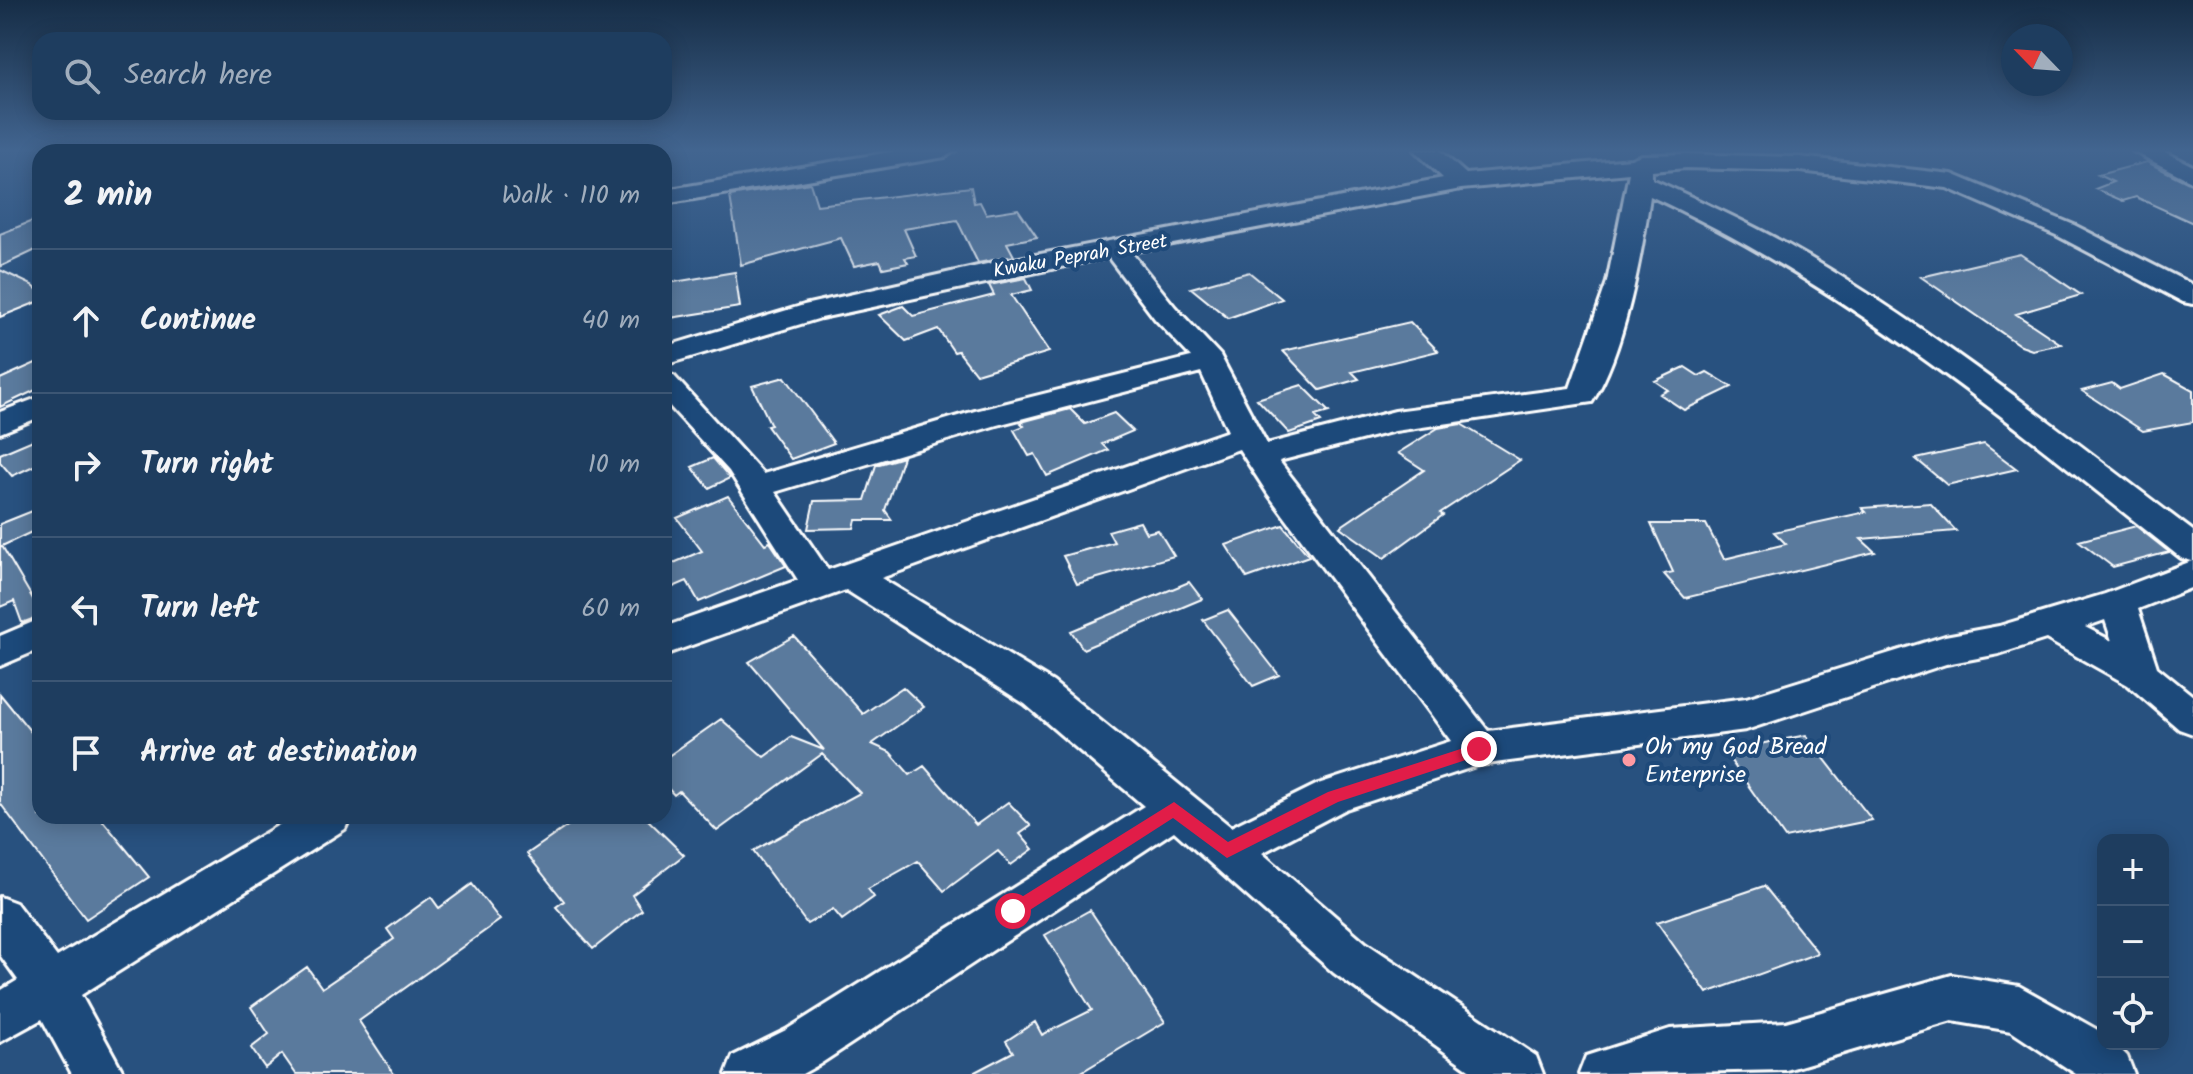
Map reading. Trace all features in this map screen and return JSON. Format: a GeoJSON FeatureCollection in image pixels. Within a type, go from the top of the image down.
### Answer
{"type":"FeatureCollection","features":[{"type":"Feature","properties":{"kind":"street","name":"Kwaku Peprah Street"},"geometry":{"type":"LineString","coordinates":[[672,354],[814,311],[987,272],[1369,200]]}},
{"type":"Feature","properties":{"kind":"street"},"geometry":{"type":"LineString","coordinates":[[672,638],[836,581],[1252,446],[1395,421],[1581,396],[1601,351],[1630,200]]}},
{"type":"Feature","properties":{"kind":"street"},"geometry":{"type":"LineString","coordinates":[[1694,200],[1857,299],[2038,430],[2193,549]]}},
{"type":"Feature","properties":{"kind":"street","name":"Kwaku Peprah Street"},"geometry":{"type":"LineString","coordinates":[[1996,200],[2186,287]]}},
{"type":"Feature","properties":{"kind":"street"},"geometry":{"type":"LineString","coordinates":[[1116,250],[1165,313],[1210,361],[1252,446],[1479,749]]}},
{"type":"Feature","properties":{"kind":"street"},"geometry":{"type":"LineString","coordinates":[[755,487],[943,430],[1210,361]]}},
{"type":"Feature","properties":{"kind":"street"},"geometry":{"type":"LineString","coordinates":[[672,391],[740,464],[755,487],[836,581],[1039,693],[1174,809],[1227,850],[1350,958],[1518,1074]]}},
{"type":"Feature","properties":{"kind":"street"},"geometry":{"type":"LineString","coordinates":[[0,423],[32,409]]}},
{"type":"Feature","properties":{"kind":"street"},"geometry":{"type":"LineString","coordinates":[[1227,850],[1333,796],[1479,749],[1746,714],[1945,650],[1999,640],[2118,603],[2193,573]]}},
{"type":"Feature","properties":{"kind":"street"},"geometry":{"type":"LineString","coordinates":[[2118,603],[2141,675]]}},
{"type":"Feature","properties":{"kind":"street"},"geometry":{"type":"LineString","coordinates":[[2047,623],[2141,675],[2193,718]]}},
{"type":"Feature","properties":{"kind":"street"},"geometry":{"type":"LineString","coordinates":[[0,652],[32,637]]}},
{"type":"Feature","properties":{"kind":"street"},"geometry":{"type":"LineString","coordinates":[[751,1074],[803,1047],[1174,809]]}},
{"type":"Feature","properties":{"kind":"street"},"geometry":{"type":"LineString","coordinates":[[0,1018],[317,824]]}},
{"type":"Feature","properties":{"kind":"street"},"geometry":{"type":"LineString","coordinates":[[0,918],[50,986],[99,1074]]}},
{"type":"Feature","properties":{"kind":"street"},"geometry":{"type":"LineString","coordinates":[[1604,1074],[1670,1054],[1786,1046],[1952,998],[2019,1009],[2091,1054],[2109,1074]]}},
{"type":"Feature","properties":{"kind":"building"},"geometry":{"type":"Polygon","coordinates":[[[731,200],[815,200],[817,205],[859,200],[973,200],[974,203],[980,202],[986,214],[1018,209],[1037,237],[1007,243],[1014,256],[978,263],[957,220],[904,229],[916,256],[905,258],[908,263],[883,268],[880,261],[854,266],[841,238],[741,265],[731,200]]]}},
{"type":"Feature","properties":{"kind":"building"},"geometry":{"type":"Polygon","coordinates":[[[2143,200],[2193,200],[2193,223],[2143,200]]]}},
{"type":"Feature","properties":{"kind":"building"},"geometry":{"type":"Polygon","coordinates":[[[32,221],[32,252],[0,267],[0,234],[32,221]]]}},
{"type":"Feature","properties":{"kind":"building"},"geometry":{"type":"Polygon","coordinates":[[[2020,254],[2081,295],[2016,314],[2061,344],[2032,350],[2021,346],[1921,277],[2020,254]]]}},
{"type":"Feature","properties":{"kind":"building"},"geometry":{"type":"Polygon","coordinates":[[[0,270],[32,285],[32,304],[0,317],[0,270]]]}},
{"type":"Feature","properties":{"kind":"building"},"geometry":{"type":"Polygon","coordinates":[[[735,272],[740,307],[672,318],[672,282],[735,272]]]}},
{"type":"Feature","properties":{"kind":"building"},"geometry":{"type":"Polygon","coordinates":[[[1249,272],[1282,299],[1228,318],[1191,288],[1249,272]]]}},
{"type":"Feature","properties":{"kind":"building"},"geometry":{"type":"Polygon","coordinates":[[[1026,278],[1032,290],[1011,295],[1049,352],[976,374],[958,351],[954,352],[938,329],[906,341],[879,315],[903,306],[913,316],[994,295],[989,285],[1026,278]]]}},
{"type":"Feature","properties":{"kind":"building"},"geometry":{"type":"Polygon","coordinates":[[[1410,322],[1438,351],[1352,372],[1359,379],[1320,390],[1283,351],[1410,322]]]}},
{"type":"Feature","properties":{"kind":"building"},"geometry":{"type":"Polygon","coordinates":[[[32,365],[32,392],[0,407],[0,379],[32,365]]]}},
{"type":"Feature","properties":{"kind":"building"},"geometry":{"type":"Polygon","coordinates":[[[1685,367],[1699,376],[1707,372],[1732,387],[1684,410],[1660,394],[1668,390],[1655,381],[1685,367]]]}},
{"type":"Feature","properties":{"kind":"building"},"geometry":{"type":"Polygon","coordinates":[[[2164,374],[2193,390],[2193,422],[2143,431],[2082,391],[2112,383],[2120,389],[2164,374]]]}},
{"type":"Feature","properties":{"kind":"building"},"geometry":{"type":"Polygon","coordinates":[[[785,377],[834,443],[791,459],[767,426],[771,425],[752,386],[785,377]]]}},
{"type":"Feature","properties":{"kind":"building"},"geometry":{"type":"Polygon","coordinates":[[[1302,385],[1329,412],[1315,416],[1321,422],[1289,433],[1257,399],[1302,385]]]}},
{"type":"Feature","properties":{"kind":"building"},"geometry":{"type":"Polygon","coordinates":[[[1070,409],[1085,424],[1114,413],[1133,431],[1102,444],[1108,450],[1047,476],[1035,454],[1029,456],[1014,430],[1024,426],[1021,423],[1025,421],[1070,409]]]}},
{"type":"Feature","properties":{"kind":"building"},"geometry":{"type":"Polygon","coordinates":[[[1461,424],[1520,460],[1440,513],[1443,515],[1384,558],[1340,527],[1424,470],[1398,453],[1438,428],[1461,424]]]}},
{"type":"Feature","properties":{"kind":"building"},"geometry":{"type":"Polygon","coordinates":[[[32,440],[32,467],[12,476],[0,462],[0,454],[32,440]]]}},
{"type":"Feature","properties":{"kind":"building"},"geometry":{"type":"Polygon","coordinates":[[[1984,444],[2017,469],[1947,485],[1916,459],[1984,444]]]}},
{"type":"Feature","properties":{"kind":"building"},"geometry":{"type":"Polygon","coordinates":[[[903,457],[885,510],[892,520],[856,520],[854,528],[808,529],[814,501],[865,500],[876,465],[903,457]]]}},
{"type":"Feature","properties":{"kind":"building"},"geometry":{"type":"Polygon","coordinates":[[[713,458],[730,478],[709,488],[692,467],[713,458]]]}},
{"type":"Feature","properties":{"kind":"building"},"geometry":{"type":"Polygon","coordinates":[[[728,496],[765,544],[770,542],[786,566],[699,602],[687,581],[672,588],[672,564],[702,551],[677,518],[728,496]]]}},
{"type":"Feature","properties":{"kind":"building"},"geometry":{"type":"Polygon","coordinates":[[[1930,503],[1956,531],[1861,539],[1875,552],[1685,598],[1664,574],[1673,572],[1651,524],[1706,524],[1724,559],[1786,544],[1774,532],[1866,512],[1862,508],[1930,503]]]}},
{"type":"Feature","properties":{"kind":"building"},"geometry":{"type":"Polygon","coordinates":[[[32,511],[32,532],[2,546],[32,597],[32,619],[22,623],[14,601],[0,607],[0,524],[32,511]]]}},
{"type":"Feature","properties":{"kind":"building"},"geometry":{"type":"Polygon","coordinates":[[[1140,522],[1146,533],[1158,530],[1174,556],[1077,584],[1063,556],[1114,542],[1108,531],[1140,522]]]}},
{"type":"Feature","properties":{"kind":"building"},"geometry":{"type":"Polygon","coordinates":[[[1283,525],[1309,556],[1247,578],[1226,545],[1283,525]]]}},
{"type":"Feature","properties":{"kind":"building"},"geometry":{"type":"Polygon","coordinates":[[[2136,526],[2169,552],[2113,567],[2079,541],[2136,526]]]}},
{"type":"Feature","properties":{"kind":"building"},"geometry":{"type":"Polygon","coordinates":[[[1189,582],[1202,599],[1083,649],[1071,631],[1189,582]]]}},
{"type":"Feature","properties":{"kind":"building"},"geometry":{"type":"Polygon","coordinates":[[[1228,610],[1279,675],[1253,686],[1203,620],[1228,610]]]}},
{"type":"Feature","properties":{"kind":"building"},"geometry":{"type":"Polygon","coordinates":[[[794,636],[863,714],[903,687],[924,707],[872,744],[890,752],[910,775],[924,766],[976,825],[1008,802],[1031,826],[1020,834],[1033,849],[1011,865],[998,851],[944,891],[918,861],[868,889],[874,897],[842,920],[833,909],[807,924],[753,851],[860,793],[822,754],[717,831],[679,791],[674,795],[672,793],[672,753],[721,719],[764,757],[791,737],[824,750],[749,662],[794,636]]]}},
{"type":"Feature","properties":{"kind":"building"},"geometry":{"type":"Polygon","coordinates":[[[0,694],[32,733],[32,824],[106,824],[149,877],[86,919],[0,803],[0,694]]]}},
{"type":"Feature","properties":{"kind":"building"},"geometry":{"type":"Polygon","coordinates":[[[1806,735],[1872,820],[1785,838],[1724,751],[1806,735]]]}},
{"type":"Feature","properties":{"kind":"building"},"geometry":{"type":"Polygon","coordinates":[[[570,824],[652,824],[684,855],[632,895],[642,910],[593,949],[556,907],[564,901],[527,854],[570,824]]]}},
{"type":"Feature","properties":{"kind":"building"},"geometry":{"type":"Polygon","coordinates":[[[472,884],[500,920],[359,1021],[394,1074],[296,1074],[282,1054],[265,1068],[251,1048],[269,1034],[251,1007],[307,967],[322,988],[394,939],[387,929],[431,897],[439,908],[472,884]]]}},
{"type":"Feature","properties":{"kind":"building"},"geometry":{"type":"Polygon","coordinates":[[[1764,886],[1818,953],[1707,993],[1657,922],[1764,886]]]}},
{"type":"Feature","properties":{"kind":"building"},"geometry":{"type":"Polygon","coordinates":[[[1090,910],[1165,1022],[1078,1074],[971,1074],[1013,1052],[1006,1041],[1035,1022],[1042,1035],[1092,1010],[1045,935],[1090,910]]]}},
{"type":"Feature","properties":{"kind":"place","name":"Oh my God Bread Enterprise"},"geometry":{"type":"Point","coordinates":[1629,760]}},
{"type":"Feature","properties":{"kind":"route"},"geometry":{"type":"LineString","coordinates":[[1013,911],[1174,809],[1227,850],[1333,796],[1479,749]]}}]}
